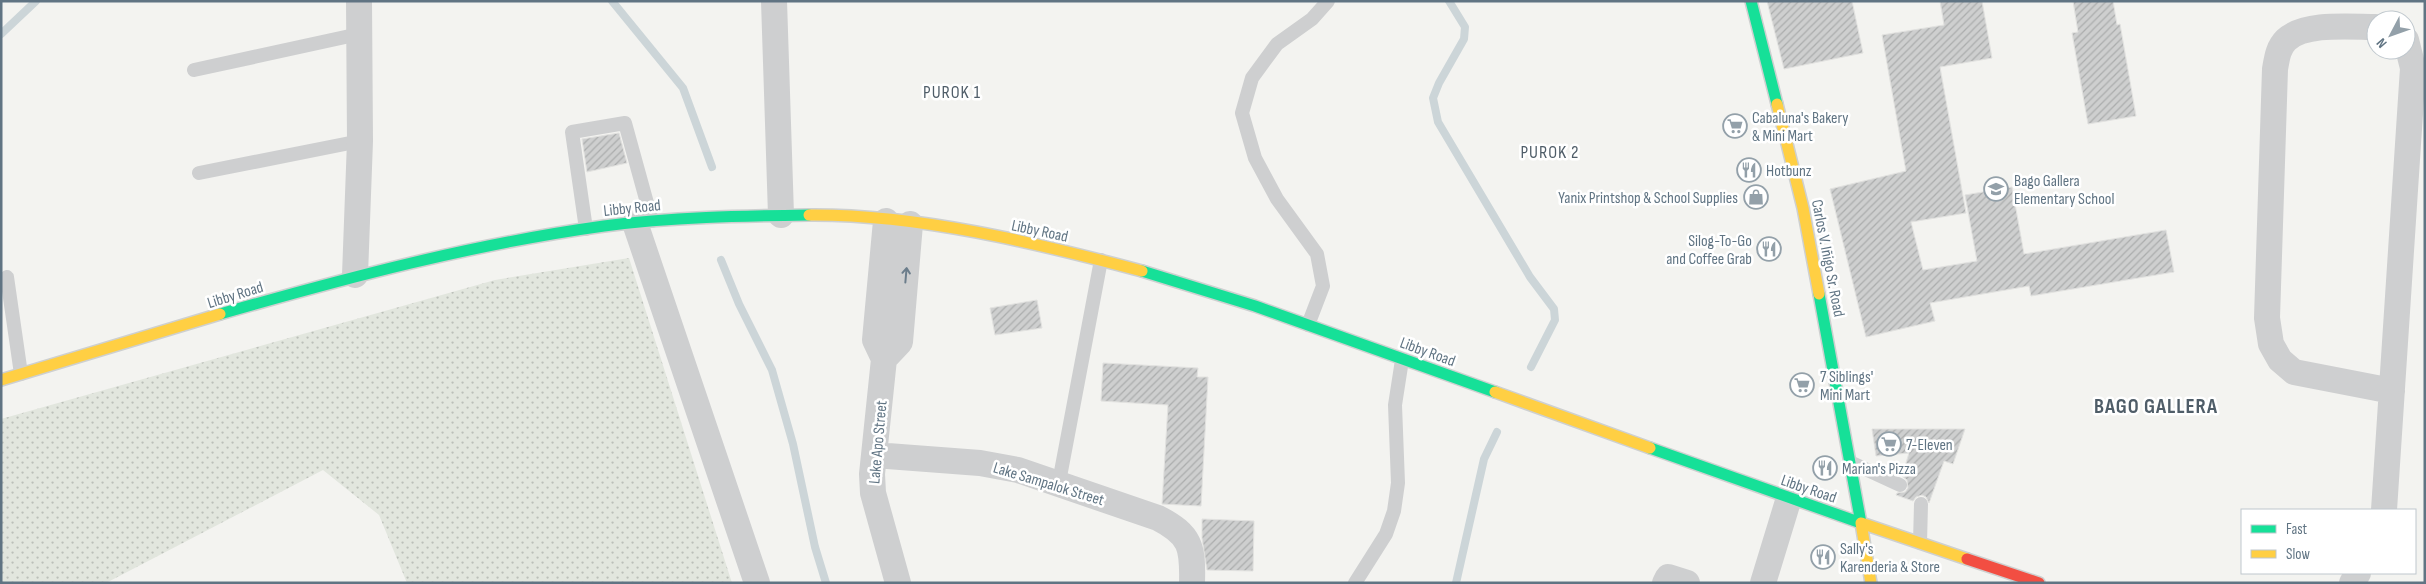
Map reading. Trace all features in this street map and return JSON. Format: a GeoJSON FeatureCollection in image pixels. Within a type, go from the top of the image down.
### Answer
{"type":"FeatureCollection","features":[{"type":"Feature","properties":{"kind":"main road","name":"Carlos V. Iñigo Sr. Road"},"geometry":{"type":"LineString","coordinates":[[1751,1],[1803,208],[1871,583]]}},
{"type":"Feature","properties":{"kind":"main road","name":"Libby Road"},"geometry":{"type":"LineString","coordinates":[[1,380],[355,275],[502,241],[643,222],[781,215],[898,223],[1000,238],[1102,260],[1179,281],[1308,325],[1789,498],[2039,583]]}},
{"type":"Feature","properties":{"kind":"street"},"geometry":{"type":"LineString","coordinates":[[355,275],[360,141],[359,1]]}},
{"type":"Feature","properties":{"kind":"street"},"geometry":{"type":"LineString","coordinates":[[774,1],[781,215]]}},
{"type":"Feature","properties":{"kind":"street"},"geometry":{"type":"LineString","coordinates":[[2366,27],[2315,28],[2297,32],[2285,41],[2278,53],[2275,69],[2267,318],[2271,344],[2280,360],[2294,372],[2392,391]]}},
{"type":"Feature","properties":{"kind":"street"},"geometry":{"type":"LineString","coordinates":[[2384,509],[2413,68],[2411,60]]}},
{"type":"Feature","properties":{"kind":"street"},"geometry":{"type":"LineString","coordinates":[[643,222],[757,583]]}},
{"type":"Feature","properties":{"kind":"street","name":"Lake Apo Street"},"geometry":{"type":"LineString","coordinates":[[898,223],[900,342],[884,358],[872,474],[873,493],[898,583]]}},
{"type":"Feature","properties":{"kind":"street","name":"Lake Sampalok Street"},"geometry":{"type":"LineString","coordinates":[[874,455],[980,463],[1018,470],[1059,482],[1158,518],[1174,526],[1185,536],[1192,549],[1192,583]]}},
{"type":"Feature","properties":{"kind":"street"},"geometry":{"type":"LineString","coordinates":[[1763,583],[1789,498]]}},
{"type":"Feature","properties":{"kind":"street"},"geometry":{"type":"LineString","coordinates":[[1665,583],[1668,577],[1688,583]]}},
{"type":"Feature","properties":{"kind":"lane"},"geometry":{"type":"LineString","coordinates":[[1308,325],[1323,286],[1317,254],[1272,191],[1255,158],[1242,113],[1252,78],[1277,44],[1312,19],[1328,1]]}},
{"type":"Feature","properties":{"kind":"lane"},"geometry":{"type":"LineString","coordinates":[[194,70],[359,34]]}},
{"type":"Feature","properties":{"kind":"lane"},"geometry":{"type":"LineString","coordinates":[[586,229],[572,132],[625,123],[643,222]]}},
{"type":"Feature","properties":{"kind":"lane"},"geometry":{"type":"LineString","coordinates":[[199,173],[360,141]]}},
{"type":"Feature","properties":{"kind":"lane"},"geometry":{"type":"LineString","coordinates":[[1059,482],[1102,260]]}},
{"type":"Feature","properties":{"kind":"lane"},"geometry":{"type":"LineString","coordinates":[[7,277],[20,374]]}},
{"type":"Feature","properties":{"kind":"lane"},"geometry":{"type":"LineString","coordinates":[[1355,583],[1386,534],[1394,511],[1398,483],[1395,405],[1402,360]]}},
{"type":"Feature","properties":{"kind":"lane"},"geometry":{"type":"LineString","coordinates":[[1850,462],[1900,484]]}},
{"type":"Feature","properties":{"kind":"lane"},"geometry":{"type":"LineString","coordinates":[[1920,543],[1921,504]]}},
{"type":"Feature","properties":{"kind":"shaded area"},"geometry":{"type":"Polygon","coordinates":[[[629,258],[732,583],[407,583],[379,515],[323,470],[106,583],[1,583],[1,419],[495,280],[629,258]]]}},
{"type":"Feature","properties":{"kind":"building"},"geometry":{"type":"Polygon","coordinates":[[[1767,1],[1852,1],[1863,53],[1784,69],[1767,1]]]}},
{"type":"Feature","properties":{"kind":"building"},"geometry":{"type":"Polygon","coordinates":[[[1940,1],[1982,1],[1992,58],[1940,67],[1966,213],[1911,222],[1923,270],[1977,261],[1965,195],[2012,187],[2024,254],[2166,230],[2174,272],[2031,296],[2029,286],[1930,303],[1935,321],[1866,337],[1830,189],[1906,171],[1882,35],[1944,25],[1940,1]]]}},
{"type":"Feature","properties":{"kind":"building"},"geometry":{"type":"Polygon","coordinates":[[[2073,1],[2113,1],[2117,25],[2120,24],[2136,116],[2088,124],[2072,33],[2078,32],[2073,1]]]}},
{"type":"Feature","properties":{"kind":"building"},"geometry":{"type":"Polygon","coordinates":[[[619,133],[627,163],[587,172],[582,139],[619,133]]]}},
{"type":"Feature","properties":{"kind":"building"},"geometry":{"type":"Polygon","coordinates":[[[1037,300],[1042,328],[995,335],[990,308],[1037,300]]]}},
{"type":"Feature","properties":{"kind":"building"},"geometry":{"type":"Polygon","coordinates":[[[1103,363],[1198,368],[1197,377],[1208,377],[1201,506],[1162,504],[1168,405],[1101,401],[1103,363]]]}},
{"type":"Feature","properties":{"kind":"building"},"geometry":{"type":"Polygon","coordinates":[[[1872,429],[1965,429],[1953,464],[1944,461],[1929,503],[1926,497],[1922,495],[1916,497],[1913,501],[1896,495],[1897,493],[1905,492],[1908,488],[1907,480],[1902,476],[1909,453],[1876,456],[1872,429]]]}},
{"type":"Feature","properties":{"kind":"building"},"geometry":{"type":"Polygon","coordinates":[[[1202,519],[1254,521],[1253,571],[1207,570],[1202,538],[1202,519]]]}},
{"type":"Feature","properties":{"kind":"waterway"},"geometry":{"type":"LineString","coordinates":[[1,34],[36,1]]}},
{"type":"Feature","properties":{"kind":"waterway"},"geometry":{"type":"LineString","coordinates":[[612,1],[683,88],[712,167]]}},
{"type":"Feature","properties":{"kind":"waterway"},"geometry":{"type":"LineString","coordinates":[[1449,1],[1465,27],[1464,39],[1439,83],[1433,98],[1438,122],[1530,277],[1554,309],[1555,320],[1531,367]]}},
{"type":"Feature","properties":{"kind":"waterway"},"geometry":{"type":"LineString","coordinates":[[721,260],[739,304],[772,370],[793,444],[815,547],[826,583]]}},
{"type":"Feature","properties":{"kind":"waterway"},"geometry":{"type":"LineString","coordinates":[[1456,583],[1484,459],[1497,432]]}},
{"type":"Feature","properties":{"kind":"traffic: fast"},"geometry":{"type":"LineString","coordinates":[[1751,1],[1777,104]]}},
{"type":"Feature","properties":{"kind":"traffic: fast"},"geometry":{"type":"LineString","coordinates":[[220,314],[410,263],[555,233],[604,226],[681,219],[809,215]]}},
{"type":"Feature","properties":{"kind":"traffic: fast"},"geometry":{"type":"LineString","coordinates":[[1142,271],[1255,306],[1495,392]]}},
{"type":"Feature","properties":{"kind":"traffic: fast"},"geometry":{"type":"LineString","coordinates":[[1650,448],[1861,523],[1819,294]]}},
{"type":"Feature","properties":{"kind":"traffic: slow"},"geometry":{"type":"LineString","coordinates":[[1777,104],[1803,208],[1819,294]]}},
{"type":"Feature","properties":{"kind":"traffic: slow"},"geometry":{"type":"LineString","coordinates":[[809,215],[892,219],[977,232],[1061,250],[1142,271]]}},
{"type":"Feature","properties":{"kind":"traffic: slow"},"geometry":{"type":"LineString","coordinates":[[1,380],[220,314]]}},
{"type":"Feature","properties":{"kind":"traffic: slow"},"geometry":{"type":"LineString","coordinates":[[1495,392],[1650,448]]}},
{"type":"Feature","properties":{"kind":"traffic: slow"},"geometry":{"type":"LineString","coordinates":[[1871,583],[1861,523],[1967,559]]}},
{"type":"Feature","properties":{"kind":"traffic: jam"},"geometry":{"type":"LineString","coordinates":[[1967,559],[2039,583]]}},
{"type":"Feature","properties":{"kind":"place","name":"Cabaluna's Bakery & Mini Mart"},"geometry":{"type":"Point","coordinates":[1735,126]}},
{"type":"Feature","properties":{"kind":"place","name":"Hotbunz"},"geometry":{"type":"Point","coordinates":[1749,170]}},
{"type":"Feature","properties":{"kind":"place","name":"Bago Gallera Elementary School"},"geometry":{"type":"Point","coordinates":[1996,189]}},
{"type":"Feature","properties":{"kind":"place","name":"Yanix Printshop & School Supplies"},"geometry":{"type":"Point","coordinates":[1756,197]}},
{"type":"Feature","properties":{"kind":"place","name":"Silog-To-Go and Coffee Grab"},"geometry":{"type":"Point","coordinates":[1769,249]}},
{"type":"Feature","properties":{"kind":"place","name":"7 Siblings' Mini Mart"},"geometry":{"type":"Point","coordinates":[1802,385]}},
{"type":"Feature","properties":{"kind":"place","name":"7-Eleven"},"geometry":{"type":"Point","coordinates":[1889,444]}},
{"type":"Feature","properties":{"kind":"place","name":"Marian's Pizza"},"geometry":{"type":"Point","coordinates":[1825,468]}},
{"type":"Feature","properties":{"kind":"place","name":"Sally's Karenderia & Store"},"geometry":{"type":"Point","coordinates":[1823,557]}},
{"type":"Feature","properties":{"kind":"district","name":"PUROK 1"},"geometry":{"type":"Point","coordinates":[952,92]}},
{"type":"Feature","properties":{"kind":"district","name":"PUROK 2"},"geometry":{"type":"Point","coordinates":[1550,152]}},
{"type":"Feature","properties":{"kind":"district","name":"BAGO GALLERA"},"geometry":{"type":"Point","coordinates":[2156,406]}}]}
